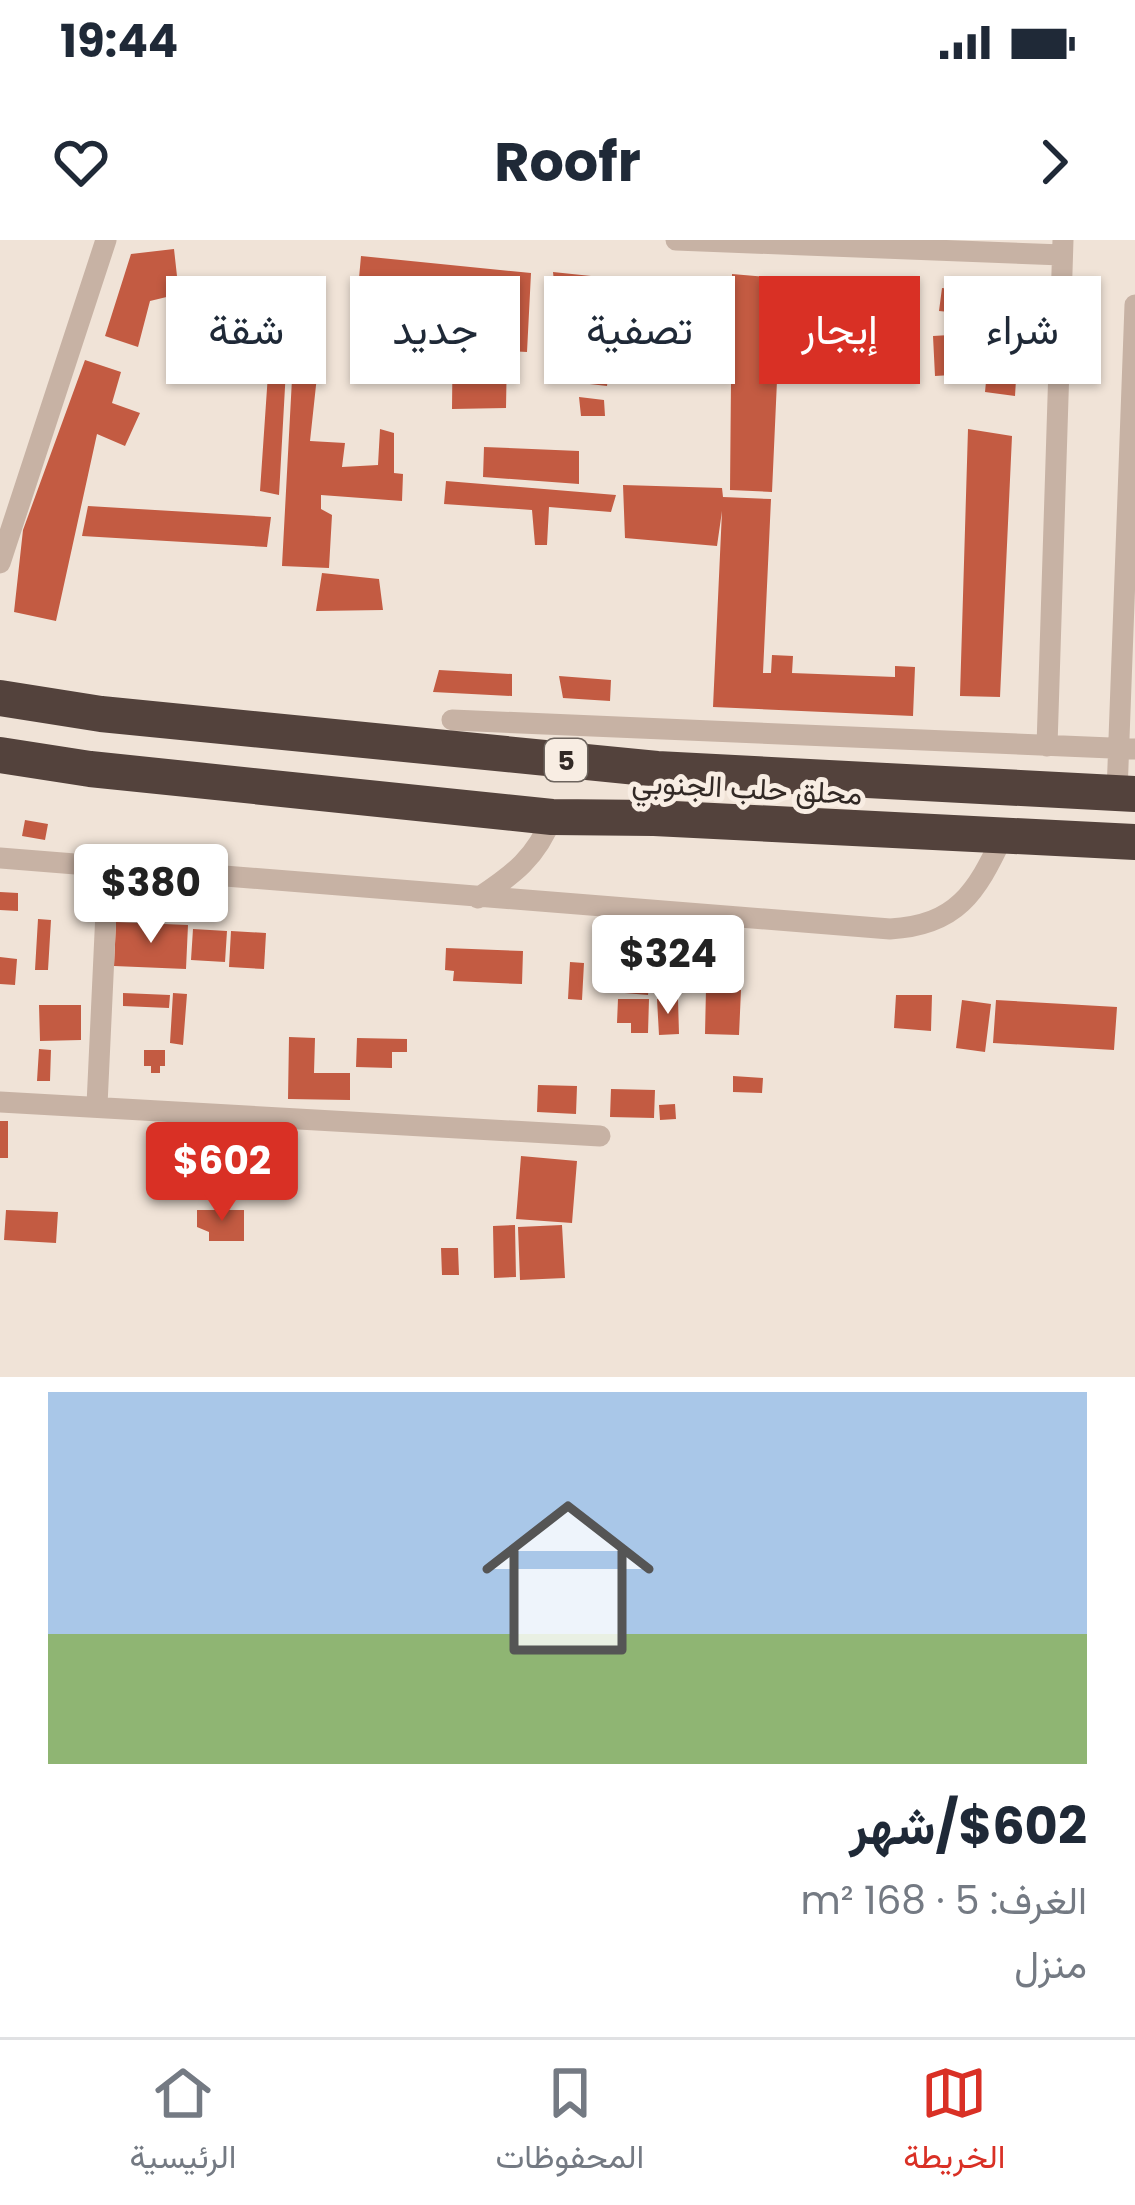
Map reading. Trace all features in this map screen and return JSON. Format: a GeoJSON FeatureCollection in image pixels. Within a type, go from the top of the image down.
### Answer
{"type":"FeatureCollection","features":[{"type":"Feature","properties":{"kind":"highway","name":"5"},"geometry":{"type":"LineString","coordinates":[[0,698],[101,715],[657,769],[1126,794]]}},
{"type":"Feature","properties":{"kind":"highway","name":"محلق حلب الجنوبي"},"geometry":{"type":"LineString","coordinates":[[0,755],[90,769],[553,817],[1135,842]]}},
{"type":"Feature","properties":{"kind":"street"},"geometry":{"type":"LineString","coordinates":[[0,563],[106,240]]}},
{"type":"Feature","properties":{"kind":"street"},"geometry":{"type":"LineString","coordinates":[[676,240],[1062,247],[1047,746]]}},
{"type":"Feature","properties":{"kind":"street"},"geometry":{"type":"LineString","coordinates":[[1126,794],[1135,305]]}},
{"type":"Feature","properties":{"kind":"street"},"geometry":{"type":"LineString","coordinates":[[452,720],[1126,748]]}},
{"type":"Feature","properties":{"kind":"street"},"geometry":{"type":"LineString","coordinates":[[478,898],[527,863],[553,817]]}},
{"type":"Feature","properties":{"kind":"street"},"geometry":{"type":"LineString","coordinates":[[0,858],[478,898],[920,927],[962,904],[976,888],[1003,836]]}},
{"type":"Feature","properties":{"kind":"street"},"geometry":{"type":"LineString","coordinates":[[97,1105],[108,869]]}},
{"type":"Feature","properties":{"kind":"street"},"geometry":{"type":"LineString","coordinates":[[0,1102],[601,1136]]}},
{"type":"Feature","properties":{"kind":"building"},"geometry":{"type":"Polygon","coordinates":[[[174,249],[177,276],[166,276],[166,297],[150,301],[138,347],[105,336],[131,254],[174,249]]]}},
{"type":"Feature","properties":{"kind":"building"},"geometry":{"type":"Polygon","coordinates":[[[361,256],[531,273],[527,352],[520,352],[520,276],[359,276],[361,256]]]}},
{"type":"Feature","properties":{"kind":"building"},"geometry":{"type":"Polygon","coordinates":[[[732,276],[759,276],[759,384],[777,384],[772,492],[730,490],[731,384],[735,384],[732,276]]]}},
{"type":"Feature","properties":{"kind":"building"},"geometry":{"type":"Polygon","coordinates":[[[944,335],[944,375],[935,376],[933,336],[944,335]]]}},
{"type":"Feature","properties":{"kind":"building"},"geometry":{"type":"Polygon","coordinates":[[[85,360],[121,372],[112,403],[140,413],[125,446],[97,434],[56,621],[14,612],[23,530],[85,360]]]}},
{"type":"Feature","properties":{"kind":"building"},"geometry":{"type":"Polygon","coordinates":[[[267,384],[285,384],[279,495],[260,491],[267,384]]]}},
{"type":"Feature","properties":{"kind":"building"},"geometry":{"type":"Polygon","coordinates":[[[292,384],[316,384],[310,441],[345,443],[342,467],[378,465],[380,429],[394,433],[394,473],[403,474],[402,501],[321,495],[321,509],[332,515],[329,568],[282,566],[292,384]]]}},
{"type":"Feature","properties":{"kind":"building"},"geometry":{"type":"Polygon","coordinates":[[[452,384],[506,384],[506,408],[452,409],[452,384]]]}},
{"type":"Feature","properties":{"kind":"building"},"geometry":{"type":"Polygon","coordinates":[[[986,384],[1016,384],[1015,396],[985,392],[986,384]]]}},
{"type":"Feature","properties":{"kind":"building"},"geometry":{"type":"Polygon","coordinates":[[[579,397],[604,400],[605,416],[581,416],[579,397]]]}},
{"type":"Feature","properties":{"kind":"building"},"geometry":{"type":"Polygon","coordinates":[[[968,429],[1012,436],[1000,697],[960,696],[968,429]]]}},
{"type":"Feature","properties":{"kind":"building"},"geometry":{"type":"Polygon","coordinates":[[[484,447],[579,451],[579,484],[483,477],[484,447]]]}},
{"type":"Feature","properties":{"kind":"building"},"geometry":{"type":"Polygon","coordinates":[[[446,481],[616,495],[611,512],[549,507],[547,545],[535,545],[532,510],[444,504],[446,481]]]}},
{"type":"Feature","properties":{"kind":"building"},"geometry":{"type":"Polygon","coordinates":[[[623,485],[722,488],[723,497],[771,499],[763,673],[771,673],[772,655],[793,656],[792,673],[895,677],[895,666],[915,667],[913,716],[713,707],[722,511],[717,546],[625,538],[623,485]]]}},
{"type":"Feature","properties":{"kind":"building"},"geometry":{"type":"Polygon","coordinates":[[[88,506],[271,517],[267,547],[82,536],[88,506]]]}},
{"type":"Feature","properties":{"kind":"building"},"geometry":{"type":"Polygon","coordinates":[[[322,573],[379,579],[383,610],[316,611],[322,573]]]}},
{"type":"Feature","properties":{"kind":"building"},"geometry":{"type":"Polygon","coordinates":[[[439,670],[512,674],[512,696],[433,692],[439,670]]]}},
{"type":"Feature","properties":{"kind":"building"},"geometry":{"type":"Polygon","coordinates":[[[559,676],[611,680],[610,701],[563,698],[559,676]]]}},
{"type":"Feature","properties":{"kind":"building"},"geometry":{"type":"Polygon","coordinates":[[[25,820],[48,824],[45,840],[22,836],[25,820]]]}},
{"type":"Feature","properties":{"kind":"building"},"geometry":{"type":"Polygon","coordinates":[[[0,892],[18,893],[18,911],[0,910],[0,892]]]}},
{"type":"Feature","properties":{"kind":"building"},"geometry":{"type":"Polygon","coordinates":[[[38,919],[51,920],[48,970],[35,970],[38,919]]]}},
{"type":"Feature","properties":{"kind":"building"},"geometry":{"type":"Polygon","coordinates":[[[116,922],[188,925],[186,969],[114,966],[116,922]]]}},
{"type":"Feature","properties":{"kind":"building"},"geometry":{"type":"Polygon","coordinates":[[[193,929],[227,931],[225,962],[191,960],[193,929]]]}},
{"type":"Feature","properties":{"kind":"building"},"geometry":{"type":"Polygon","coordinates":[[[231,931],[266,933],[264,969],[229,967],[231,931]]]}},
{"type":"Feature","properties":{"kind":"building"},"geometry":{"type":"Polygon","coordinates":[[[446,948],[523,951],[522,984],[453,981],[454,971],[445,970],[446,948]]]}},
{"type":"Feature","properties":{"kind":"building"},"geometry":{"type":"Polygon","coordinates":[[[0,957],[17,959],[15,985],[0,984],[0,957]]]}},
{"type":"Feature","properties":{"kind":"building"},"geometry":{"type":"Polygon","coordinates":[[[570,962],[584,963],[582,1000],[568,999],[570,962]]]}},
{"type":"Feature","properties":{"kind":"building"},"geometry":{"type":"Polygon","coordinates":[[[620,963],[650,964],[649,981],[619,979],[620,963]]]}},
{"type":"Feature","properties":{"kind":"building"},"geometry":{"type":"Polygon","coordinates":[[[614,983],[649,986],[648,995],[613,992],[614,983]]]}},
{"type":"Feature","properties":{"kind":"building"},"geometry":{"type":"Polygon","coordinates":[[[706,989],[741,990],[739,1035],[705,1034],[706,989]]]}},
{"type":"Feature","properties":{"kind":"building"},"geometry":{"type":"Polygon","coordinates":[[[123,993],[170,995],[169,1008],[123,1006],[123,993]]]}},
{"type":"Feature","properties":{"kind":"building"},"geometry":{"type":"Polygon","coordinates":[[[173,993],[187,994],[183,1045],[170,1043],[173,993]]]}},
{"type":"Feature","properties":{"kind":"building"},"geometry":{"type":"Polygon","coordinates":[[[896,995],[932,995],[931,1031],[894,1028],[896,995]]]}},
{"type":"Feature","properties":{"kind":"building"},"geometry":{"type":"Polygon","coordinates":[[[618,999],[649,999],[648,1033],[631,1033],[631,1023],[617,1023],[618,999]]]}},
{"type":"Feature","properties":{"kind":"building"},"geometry":{"type":"Polygon","coordinates":[[[657,999],[678,999],[679,1034],[659,1035],[657,999]]]}},
{"type":"Feature","properties":{"kind":"building"},"geometry":{"type":"Polygon","coordinates":[[[962,1000],[991,1004],[985,1052],[956,1048],[962,1000]]]}},
{"type":"Feature","properties":{"kind":"building"},"geometry":{"type":"Polygon","coordinates":[[[996,1000],[1117,1007],[1114,1050],[993,1043],[996,1000]]]}},
{"type":"Feature","properties":{"kind":"building"},"geometry":{"type":"Polygon","coordinates":[[[39,1005],[81,1005],[81,1040],[40,1041],[39,1005]]]}},
{"type":"Feature","properties":{"kind":"building"},"geometry":{"type":"Polygon","coordinates":[[[289,1037],[315,1038],[314,1073],[350,1073],[350,1100],[288,1099],[289,1037]]]}},
{"type":"Feature","properties":{"kind":"building"},"geometry":{"type":"Polygon","coordinates":[[[357,1038],[407,1039],[407,1052],[392,1052],[392,1068],[356,1067],[357,1038]]]}},
{"type":"Feature","properties":{"kind":"building"},"geometry":{"type":"Polygon","coordinates":[[[39,1049],[51,1050],[50,1081],[37,1081],[39,1049]]]}},
{"type":"Feature","properties":{"kind":"building"},"geometry":{"type":"Polygon","coordinates":[[[144,1050],[165,1050],[160,1073],[151,1073],[151,1066],[144,1066],[144,1050]]]}},
{"type":"Feature","properties":{"kind":"building"},"geometry":{"type":"Polygon","coordinates":[[[733,1076],[763,1078],[762,1093],[733,1092],[733,1076]]]}},
{"type":"Feature","properties":{"kind":"building"},"geometry":{"type":"Polygon","coordinates":[[[538,1085],[577,1086],[576,1114],[537,1112],[538,1085]]]}},
{"type":"Feature","properties":{"kind":"building"},"geometry":{"type":"Polygon","coordinates":[[[611,1089],[655,1090],[654,1118],[610,1117],[611,1089]]]}},
{"type":"Feature","properties":{"kind":"building"},"geometry":{"type":"Polygon","coordinates":[[[675,1104],[676,1119],[660,1120],[659,1105],[675,1104]]]}},
{"type":"Feature","properties":{"kind":"building"},"geometry":{"type":"Polygon","coordinates":[[[0,1121],[8,1121],[8,1158],[0,1158],[0,1121]]]}},
{"type":"Feature","properties":{"kind":"building"},"geometry":{"type":"Polygon","coordinates":[[[521,1156],[577,1161],[572,1223],[516,1219],[521,1156]]]}},
{"type":"Feature","properties":{"kind":"building"},"geometry":{"type":"Polygon","coordinates":[[[6,1210],[58,1212],[56,1243],[4,1240],[6,1210]]]}},
{"type":"Feature","properties":{"kind":"building"},"geometry":{"type":"Polygon","coordinates":[[[197,1210],[244,1210],[244,1241],[209,1241],[209,1232],[197,1227],[197,1210]]]}},
{"type":"Feature","properties":{"kind":"building"},"geometry":{"type":"Polygon","coordinates":[[[515,1225],[516,1277],[494,1278],[493,1226],[515,1225]]]}},
{"type":"Feature","properties":{"kind":"building"},"geometry":{"type":"Polygon","coordinates":[[[562,1225],[565,1278],[520,1280],[518,1227],[562,1225]]]}},
{"type":"Feature","properties":{"kind":"building"},"geometry":{"type":"Polygon","coordinates":[[[441,1248],[458,1248],[459,1275],[442,1275],[441,1248]]]}}]}
